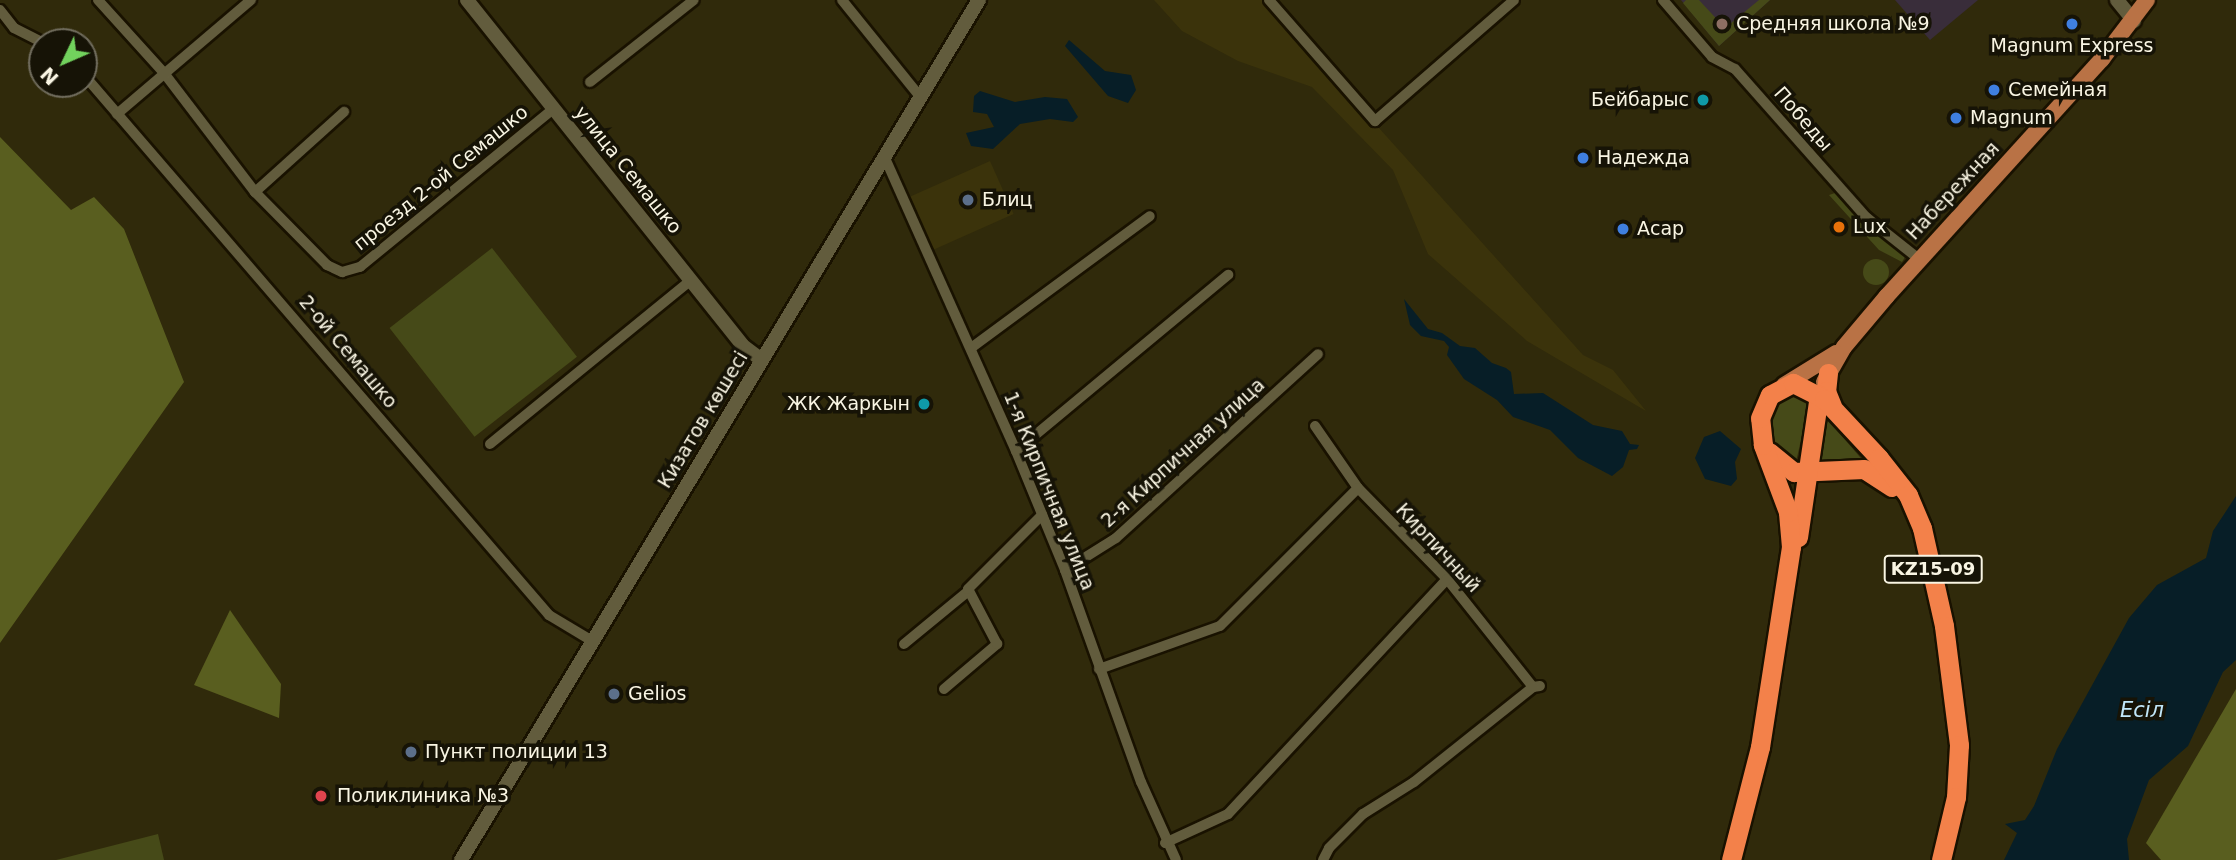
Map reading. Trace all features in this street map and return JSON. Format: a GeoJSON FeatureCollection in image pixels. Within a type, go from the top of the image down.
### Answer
{"type":"FeatureCollection","features":[{"type":"Feature","properties":{"kind":"highway"},"geometry":{"type":"LineString","coordinates":[[1828,373],[1826,395],[1840,415]]}},
{"type":"Feature","properties":{"kind":"highway","name":"KZ15-09"},"geometry":{"type":"LineString","coordinates":[[1783,385],[1799,384],[1819,395],[1840,415],[1900,483],[1922,528],[1956,707],[1958,779],[1953,820],[1941,860]]}},
{"type":"Feature","properties":{"kind":"highway"},"geometry":{"type":"LineString","coordinates":[[1783,385],[1762,410],[1761,439],[1784,495],[1791,529],[1785,603]]}},
{"type":"Feature","properties":{"kind":"highway"},"geometry":{"type":"LineString","coordinates":[[1731,860],[1760,747],[1819,395]]}},
{"type":"Feature","properties":{"kind":"highway"},"geometry":{"type":"LineString","coordinates":[[1761,439],[1783,467],[1807,474]]}},
{"type":"Feature","properties":{"kind":"highway"},"geometry":{"type":"LineString","coordinates":[[1783,467],[1801,464],[1811,446]]}},
{"type":"Feature","properties":{"kind":"highway","name":"KZ15-09"},"geometry":{"type":"LineString","coordinates":[[1807,474],[1850,467],[1868,469],[1885,480],[1901,499],[1915,531],[1944,655],[1955,725],[1958,779]]}},
{"type":"Feature","properties":{"kind":"main road","name":"улица Семашко"},"geometry":{"type":"LineString","coordinates":[[467,0],[742,345],[762,360]]}},
{"type":"Feature","properties":{"kind":"main road","name":"Кизатов көшесі"},"geometry":{"type":"LineString","coordinates":[[461,860],[979,0]]}},
{"type":"Feature","properties":{"kind":"main road"},"geometry":{"type":"LineString","coordinates":[[2117,0],[2134,21]]}},
{"type":"Feature","properties":{"kind":"main road","name":"Набережная"},"geometry":{"type":"LineString","coordinates":[[1819,395],[1828,373],[1844,347],[1919,259],[2134,21],[2147,0]]}},
{"type":"Feature","properties":{"kind":"main road","name":"Набережная"},"geometry":{"type":"LineString","coordinates":[[1783,385],[1844,347]]}},
{"type":"Feature","properties":{"kind":"street"},"geometry":{"type":"LineString","coordinates":[[117,114],[251,0]]}},
{"type":"Feature","properties":{"kind":"street"},"geometry":{"type":"LineString","coordinates":[[590,82],[694,0]]}},
{"type":"Feature","properties":{"kind":"street"},"geometry":{"type":"LineString","coordinates":[[842,0],[921,98]]}},
{"type":"Feature","properties":{"kind":"street"},"geometry":{"type":"LineString","coordinates":[[1269,0],[1375,121],[1514,0]]}},
{"type":"Feature","properties":{"kind":"street","name":"Победы"},"geometry":{"type":"LineString","coordinates":[[1663,0],[1713,57],[1735,69],[1866,217],[1919,259]]}},
{"type":"Feature","properties":{"kind":"street","name":"проезд 2-ой Семашко"},"geometry":{"type":"LineString","coordinates":[[102,1],[163,73],[255,192],[327,265],[351,271],[554,108]]}},
{"type":"Feature","properties":{"kind":"street"},"geometry":{"type":"LineString","coordinates":[[0,10],[14,28],[28,35]]}},
{"type":"Feature","properties":{"kind":"street","name":"2-ой Семашко"},"geometry":{"type":"LineString","coordinates":[[98,92],[344,371],[449,502],[549,615],[594,642]]}},
{"type":"Feature","properties":{"kind":"street"},"geometry":{"type":"LineString","coordinates":[[255,192],[344,112]]}},
{"type":"Feature","properties":{"kind":"street","name":"1-я Кирпичная улица"},"geometry":{"type":"LineString","coordinates":[[885,158],[1016,451],[1065,570],[1099,669],[1166,843],[1176,860]]}},
{"type":"Feature","properties":{"kind":"street"},"geometry":{"type":"LineString","coordinates":[[971,348],[1052,293],[1089,260],[1150,216]]}},
{"type":"Feature","properties":{"kind":"street"},"geometry":{"type":"LineString","coordinates":[[1016,451],[1228,275]]}},
{"type":"Feature","properties":{"kind":"street"},"geometry":{"type":"LineString","coordinates":[[490,444],[691,280]]}},
{"type":"Feature","properties":{"kind":"street","name":"2-я Кирпичная улица"},"geometry":{"type":"LineString","coordinates":[[1065,570],[1116,538],[1318,354]]}},
{"type":"Feature","properties":{"kind":"street","name":"Кирпичный"},"geometry":{"type":"LineString","coordinates":[[1315,426],[1358,488],[1447,579],[1536,686],[1414,782],[1363,814],[1329,848],[1323,860]]}},
{"type":"Feature","properties":{"kind":"street"},"geometry":{"type":"LineString","coordinates":[[1099,669],[1220,626],[1358,488]]}},
{"type":"Feature","properties":{"kind":"street"},"geometry":{"type":"LineString","coordinates":[[904,644],[966,593],[1042,515]]}},
{"type":"Feature","properties":{"kind":"street"},"geometry":{"type":"LineString","coordinates":[[1166,843],[1228,814],[1447,579]]}},
{"type":"Feature","properties":{"kind":"street"},"geometry":{"type":"LineString","coordinates":[[944,689],[997,644],[966,593]]}},
{"type":"Feature","properties":{"kind":"shaded area"},"geometry":{"type":"Polygon","coordinates":[[[1154,0],[1264,0],[1583,355],[1613,370],[1646,411],[1527,341],[1428,254],[1393,170],[1312,87],[1238,61],[1182,31],[1154,0]]]}},
{"type":"Feature","properties":{"kind":"shaded area","name":"Средняя школа №9"},"geometry":{"type":"Polygon","coordinates":[[[1681,0],[1770,0],[1719,46],[1681,0]]]}},
{"type":"Feature","properties":{"kind":"shaded area"},"geometry":{"type":"Polygon","coordinates":[[[1895,0],[1978,0],[1930,40],[1895,0]]]}},
{"type":"Feature","properties":{"kind":"shaded area"},"geometry":{"type":"Polygon","coordinates":[[[990,161],[1014,214],[932,250],[909,197],[990,161]]]}},
{"type":"Feature","properties":{"kind":"green space"},"geometry":{"type":"Polygon","coordinates":[[[1686,0],[1699,0],[1725,28],[1759,0],[1770,0],[1719,46],[1683,3],[1686,0]]]}},
{"type":"Feature","properties":{"kind":"green space"},"geometry":{"type":"Polygon","coordinates":[[[0,137],[71,210],[94,197],[124,229],[184,382],[0,643],[0,137]]]}},
{"type":"Feature","properties":{"kind":"green space"},"geometry":{"type":"Polygon","coordinates":[[[1835,193],[1864,223],[1898,247],[1905,257],[1902,262],[1879,250],[1829,195],[1835,193]]]}},
{"type":"Feature","properties":{"kind":"green space"},"geometry":{"type":"Polygon","coordinates":[[[492,248],[577,357],[475,437],[390,328],[492,248]]]}},
{"type":"Feature","properties":{"kind":"green space"},"geometry":{"type":"Polygon","coordinates":[[[1876,259],[1885,263],[1889,272],[1885,281],[1876,285],[1867,281],[1863,272],[1867,263],[1876,259]]]}},
{"type":"Feature","properties":{"kind":"green space"},"geometry":{"type":"Polygon","coordinates":[[[1787,390],[1810,400],[1796,462],[1770,446],[1768,413],[1787,390]]]}},
{"type":"Feature","properties":{"kind":"green space"},"geometry":{"type":"Polygon","coordinates":[[[1819,409],[1865,463],[1810,468],[1819,409]]]}},
{"type":"Feature","properties":{"kind":"green space"},"geometry":{"type":"Polygon","coordinates":[[[230,610],[281,684],[279,718],[194,685],[230,610]]]}},
{"type":"Feature","properties":{"kind":"green space"},"geometry":{"type":"Polygon","coordinates":[[[2236,689],[2236,860],[2161,860],[2146,843],[2236,689]]]}},
{"type":"Feature","properties":{"kind":"green space"},"geometry":{"type":"Polygon","coordinates":[[[158,834],[164,860],[56,860],[158,834]]]}},
{"type":"Feature","properties":{"kind":"water"},"geometry":{"type":"Polygon","coordinates":[[[1069,40],[1105,71],[1131,75],[1136,90],[1128,103],[1108,96],[1065,46],[1069,40]]]}},
{"type":"Feature","properties":{"kind":"water"},"geometry":{"type":"Polygon","coordinates":[[[980,91],[1015,102],[1045,97],[1067,99],[1078,117],[1073,122],[1050,119],[1020,124],[993,149],[971,146],[966,133],[994,127],[987,114],[973,112],[974,96],[980,91]]]}},
{"type":"Feature","properties":{"kind":"water"},"geometry":{"type":"Polygon","coordinates":[[[1404,299],[1428,329],[1442,333],[1460,346],[1475,348],[1492,363],[1511,372],[1514,394],[1543,393],[1593,425],[1622,431],[1630,444],[1639,445],[1637,449],[1629,450],[1623,467],[1612,476],[1578,458],[1550,430],[1513,417],[1497,400],[1464,379],[1447,355],[1449,347],[1444,341],[1421,336],[1410,325],[1404,299]]]}},
{"type":"Feature","properties":{"kind":"water"},"geometry":{"type":"Polygon","coordinates":[[[1720,431],[1741,449],[1735,462],[1737,479],[1731,486],[1705,479],[1695,458],[1704,437],[1720,431]]]}},
{"type":"Feature","properties":{"kind":"water","name":"Есіл"},"geometry":{"type":"Polygon","coordinates":[[[2236,496],[2236,660],[2223,672],[2188,746],[2149,780],[2127,839],[2129,860],[2004,860],[2017,833],[2005,824],[2025,820],[2034,806],[2057,749],[2129,618],[2157,585],[2206,558],[2213,531],[2236,496]]]}},
{"type":"Feature","properties":{"kind":"place","name":"Средняя школа №9"},"geometry":{"type":"Point","coordinates":[1722,24]}},
{"type":"Feature","properties":{"kind":"place","name":"Magnum Express"},"geometry":{"type":"Point","coordinates":[2072,24]}},
{"type":"Feature","properties":{"kind":"place","name":"Семейная"},"geometry":{"type":"Point","coordinates":[1994,90]}},
{"type":"Feature","properties":{"kind":"place","name":"Бейбарыс"},"geometry":{"type":"Point","coordinates":[1703,100]}},
{"type":"Feature","properties":{"kind":"place","name":"Magnum"},"geometry":{"type":"Point","coordinates":[1956,118]}},
{"type":"Feature","properties":{"kind":"place","name":"Надежда"},"geometry":{"type":"Point","coordinates":[1583,158]}},
{"type":"Feature","properties":{"kind":"place","name":"Блиц"},"geometry":{"type":"Point","coordinates":[968,200]}},
{"type":"Feature","properties":{"kind":"place","name":"Lux"},"geometry":{"type":"Point","coordinates":[1839,227]}},
{"type":"Feature","properties":{"kind":"place","name":"Асар"},"geometry":{"type":"Point","coordinates":[1623,229]}},
{"type":"Feature","properties":{"kind":"place","name":"ЖК Жаркын"},"geometry":{"type":"Point","coordinates":[924,404]}},
{"type":"Feature","properties":{"kind":"place","name":"Gelios"},"geometry":{"type":"Point","coordinates":[614,694]}},
{"type":"Feature","properties":{"kind":"place","name":"Пункт полиции 13"},"geometry":{"type":"Point","coordinates":[411,752]}},
{"type":"Feature","properties":{"kind":"place","name":"Поликлиника №3"},"geometry":{"type":"Point","coordinates":[321,796]}}]}
